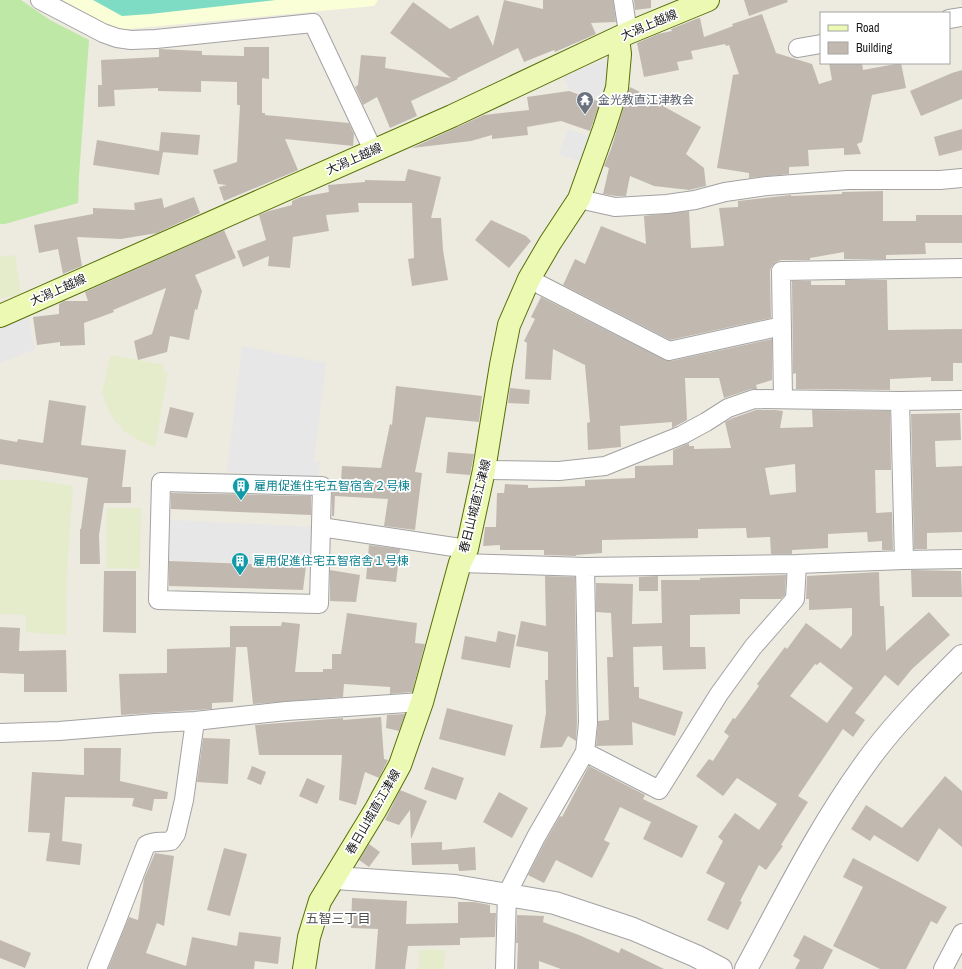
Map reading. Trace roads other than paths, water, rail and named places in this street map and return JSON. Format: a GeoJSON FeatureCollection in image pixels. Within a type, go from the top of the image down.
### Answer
{"type":"FeatureCollection","features":[{"type":"Feature","properties":{"kind":"main road","name":"大潟上越線"},"geometry":{"type":"LineString","coordinates":[[0,316],[452,116],[623,36],[708,0]]}},
{"type":"Feature","properties":{"kind":"main road","name":"春日山城直江津線"},"geometry":{"type":"LineString","coordinates":[[304,969],[313,920],[320,901],[376,810],[400,765],[422,702],[463,556],[484,470],[508,325],[529,279],[579,198],[617,88],[623,36]]}},
{"type":"Feature","properties":{"kind":"street"},"geometry":{"type":"LineString","coordinates":[[40,0],[103,33],[116,38],[131,40],[156,39],[313,23],[373,150]]}},
{"type":"Feature","properties":{"kind":"street"},"geometry":{"type":"LineString","coordinates":[[623,0],[623,36]]}},
{"type":"Feature","properties":{"kind":"street"},"geometry":{"type":"LineString","coordinates":[[950,19],[962,17]]}},
{"type":"Feature","properties":{"kind":"street"},"geometry":{"type":"LineString","coordinates":[[798,48],[820,44]]}},
{"type":"Feature","properties":{"kind":"street"},"geometry":{"type":"LineString","coordinates":[[579,198],[615,207],[667,204],[695,200],[725,192],[768,186],[848,180],[940,180],[962,178]]}},
{"type":"Feature","properties":{"kind":"street"},"geometry":{"type":"LineString","coordinates":[[783,399],[781,271],[962,268]]}},
{"type":"Feature","properties":{"kind":"street"},"geometry":{"type":"LineString","coordinates":[[529,279],[669,351],[782,326]]}},
{"type":"Feature","properties":{"kind":"street"},"geometry":{"type":"LineString","coordinates":[[484,470],[559,471],[605,466],[682,435],[728,408],[754,399],[900,401],[962,400]]}},
{"type":"Feature","properties":{"kind":"street"},"geometry":{"type":"LineString","coordinates":[[900,401],[904,560]]}},
{"type":"Feature","properties":{"kind":"street"},"geometry":{"type":"LineString","coordinates":[[161,482],[322,486],[321,527],[319,604],[158,600],[161,482]]}},
{"type":"Feature","properties":{"kind":"street"},"geometry":{"type":"LineString","coordinates":[[321,527],[463,556],[585,567],[962,560]]}},
{"type":"Feature","properties":{"kind":"street"},"geometry":{"type":"LineString","coordinates":[[585,752],[659,790],[720,694],[753,647],[795,599],[797,564]]}},
{"type":"Feature","properties":{"kind":"street"},"geometry":{"type":"LineString","coordinates":[[505,969],[507,894],[536,837],[585,752],[588,723],[585,567]]}},
{"type":"Feature","properties":{"kind":"street"},"geometry":{"type":"LineString","coordinates":[[746,969],[815,841],[845,793],[874,752],[912,707],[962,656]]}},
{"type":"Feature","properties":{"kind":"street"},"geometry":{"type":"LineString","coordinates":[[0,733],[59,731],[422,702]]}},
{"type":"Feature","properties":{"kind":"street"},"geometry":{"type":"LineString","coordinates":[[97,969],[146,845],[152,842],[162,843],[171,841],[176,834],[184,800],[195,721]]}},
{"type":"Feature","properties":{"kind":"street"},"geometry":{"type":"LineString","coordinates":[[335,878],[455,886],[554,903],[633,929],[696,956],[721,969]]}},
{"type":"Feature","properties":{"kind":"street"},"geometry":{"type":"LineString","coordinates":[[943,969],[962,933]]}},
{"type":"Feature","properties":{"kind":"place","name":"金光教直江津教会"},"geometry":{"type":"Point","coordinates":[585,115]}},
{"type":"Feature","properties":{"kind":"place","name":"雇用促進住宅五智宿舎２号棟"},"geometry":{"type":"Point","coordinates":[241,501]}},
{"type":"Feature","properties":{"kind":"place","name":"雇用促進住宅五智宿舎１号棟"},"geometry":{"type":"Point","coordinates":[240,576]}},
{"type":"Feature","properties":{"kind":"district","name":"五智三丁目"},"geometry":{"type":"Point","coordinates":[338,918]}}]}
